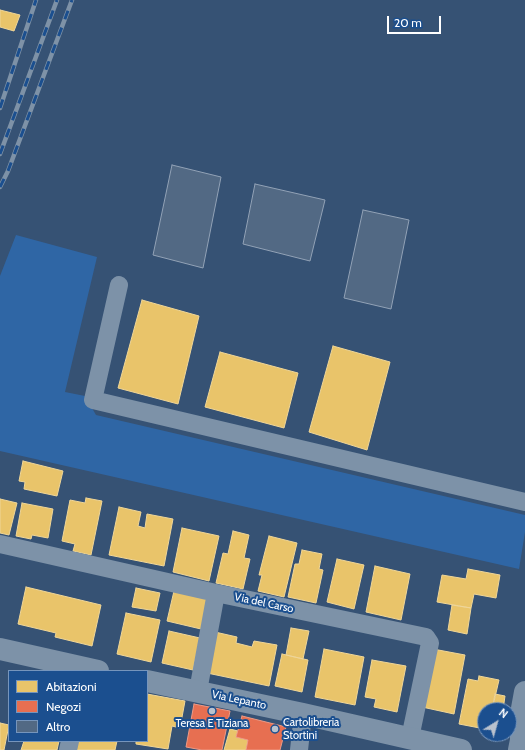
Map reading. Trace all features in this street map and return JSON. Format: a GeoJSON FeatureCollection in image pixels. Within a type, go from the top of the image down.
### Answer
{"type":"FeatureCollection","features":[{"type":"Feature","properties":{"kind":"street"},"geometry":{"type":"LineString","coordinates":[[119,285],[93,400],[525,502]]}},
{"type":"Feature","properties":{"kind":"street","name":"Via del Carso"},"geometry":{"type":"LineString","coordinates":[[0,544],[216,593],[426,637],[430,643],[410,738]]}},
{"type":"Feature","properties":{"kind":"street"},"geometry":{"type":"LineString","coordinates":[[198,691],[216,593]]}},
{"type":"Feature","properties":{"kind":"street"},"geometry":{"type":"LineString","coordinates":[[0,649],[89,670]]}},
{"type":"Feature","properties":{"kind":"street","name":"Via Lepanto"},"geometry":{"type":"LineString","coordinates":[[148,681],[303,714],[453,749]]}},
{"type":"Feature","properties":{"kind":"street"},"geometry":{"type":"LineString","coordinates":[[519,750],[521,740],[521,714],[525,692]]}},
{"type":"Feature","properties":{"kind":"street"},"geometry":{"type":"LineString","coordinates":[[299,750],[303,714]]}},
{"type":"Feature","properties":{"kind":"street"},"geometry":{"type":"LineString","coordinates":[[510,750],[504,750],[508,738],[521,714]]}},
{"type":"Feature","properties":{"kind":"shaded area"},"geometry":{"type":"Polygon","coordinates":[[[16,235],[97,257],[65,392],[85,396],[96,415],[525,515],[525,532],[519,569],[0,451],[0,276],[16,235]]]}},
{"type":"Feature","properties":{"kind":"building: Abitazioni"},"geometry":{"type":"Polygon","coordinates":[[[0,10],[20,15],[14,31],[0,27],[0,10]]]}},
{"type":"Feature","properties":{"kind":"building: Abitazioni"},"geometry":{"type":"Polygon","coordinates":[[[142,300],[199,316],[178,404],[118,388],[142,300]]]}},
{"type":"Feature","properties":{"kind":"building: Abitazioni"},"geometry":{"type":"Polygon","coordinates":[[[333,346],[390,362],[367,450],[309,432],[333,346]]]}},
{"type":"Feature","properties":{"kind":"building: Abitazioni"},"geometry":{"type":"Polygon","coordinates":[[[220,352],[298,373],[284,428],[205,407],[220,352]]]}},
{"type":"Feature","properties":{"kind":"building: Abitazioni"},"geometry":{"type":"Polygon","coordinates":[[[23,461],[63,471],[57,496],[24,489],[25,482],[19,481],[23,461]]]}},
{"type":"Feature","properties":{"kind":"building: Abitazioni"},"geometry":{"type":"Polygon","coordinates":[[[86,498],[102,501],[91,555],[73,551],[75,544],[62,541],[70,500],[85,503],[86,498]]]}},
{"type":"Feature","properties":{"kind":"building: Abitazioni"},"geometry":{"type":"Polygon","coordinates":[[[0,499],[17,503],[9,535],[0,533],[0,499]]]}},
{"type":"Feature","properties":{"kind":"building: Abitazioni"},"geometry":{"type":"Polygon","coordinates":[[[22,503],[53,509],[48,538],[32,535],[31,539],[16,536],[22,503]]]}},
{"type":"Feature","properties":{"kind":"building: Abitazioni"},"geometry":{"type":"Polygon","coordinates":[[[119,507],[141,512],[138,526],[145,528],[147,514],[173,519],[164,566],[109,555],[119,507]]]}},
{"type":"Feature","properties":{"kind":"building: Abitazioni"},"geometry":{"type":"Polygon","coordinates":[[[182,528],[219,536],[209,581],[173,572],[182,528]]]}},
{"type":"Feature","properties":{"kind":"building: Abitazioni"},"geometry":{"type":"Polygon","coordinates":[[[233,531],[249,535],[244,558],[250,559],[243,589],[216,583],[223,553],[228,554],[233,531]]]}},
{"type":"Feature","properties":{"kind":"building: Abitazioni"},"geometry":{"type":"Polygon","coordinates":[[[269,536],[297,543],[284,597],[258,591],[262,575],[259,575],[269,536]]]}},
{"type":"Feature","properties":{"kind":"building: Abitazioni"},"geometry":{"type":"Polygon","coordinates":[[[302,550],[322,554],[319,569],[323,570],[316,603],[288,597],[295,564],[299,564],[302,550]]]}},
{"type":"Feature","properties":{"kind":"building: Abitazioni"},"geometry":{"type":"Polygon","coordinates":[[[337,559],[364,565],[354,609],[327,602],[337,559]]]}},
{"type":"Feature","properties":{"kind":"building: Abitazioni"},"geometry":{"type":"Polygon","coordinates":[[[375,566],[410,574],[401,620],[366,612],[375,566]]]}},
{"type":"Feature","properties":{"kind":"building: Abitazioni"},"geometry":{"type":"Polygon","coordinates":[[[468,569],[500,575],[496,598],[474,594],[471,608],[437,602],[442,575],[466,579],[468,569]]]}},
{"type":"Feature","properties":{"kind":"building: Abitazioni"},"geometry":{"type":"Polygon","coordinates":[[[26,587],[101,605],[92,646],[55,637],[56,633],[18,624],[26,587]]]}},
{"type":"Feature","properties":{"kind":"building: Abitazioni"},"geometry":{"type":"Polygon","coordinates":[[[136,588],[160,593],[156,611],[132,607],[136,588]]]}},
{"type":"Feature","properties":{"kind":"building: Abitazioni"},"geometry":{"type":"Polygon","coordinates":[[[174,591],[208,599],[201,629],[167,621],[174,591]]]}},
{"type":"Feature","properties":{"kind":"building: Abitazioni"},"geometry":{"type":"Polygon","coordinates":[[[452,605],[471,608],[467,634],[448,630],[452,605]]]}},
{"type":"Feature","properties":{"kind":"building: Abitazioni"},"geometry":{"type":"Polygon","coordinates":[[[126,613],[160,620],[151,662],[117,654],[126,613]]]}},
{"type":"Feature","properties":{"kind":"building: Abitazioni"},"geometry":{"type":"Polygon","coordinates":[[[291,628],[309,631],[303,659],[286,655],[291,628]]]}},
{"type":"Feature","properties":{"kind":"building: Abitazioni"},"geometry":{"type":"Polygon","coordinates":[[[169,631],[200,638],[193,670],[162,663],[169,631]]]}},
{"type":"Feature","properties":{"kind":"building: Abitazioni"},"geometry":{"type":"Polygon","coordinates":[[[215,632],[237,637],[236,643],[252,647],[254,641],[277,645],[269,686],[207,673],[215,632]]]}},
{"type":"Feature","properties":{"kind":"building: Abitazioni"},"geometry":{"type":"Polygon","coordinates":[[[324,649],[364,657],[355,705],[315,697],[324,649]]]}},
{"type":"Feature","properties":{"kind":"building: Abitazioni"},"geometry":{"type":"Polygon","coordinates":[[[433,649],[465,655],[454,714],[422,707],[433,649]]]}},
{"type":"Feature","properties":{"kind":"building: Abitazioni"},"geometry":{"type":"Polygon","coordinates":[[[282,654],[308,660],[302,692],[275,686],[282,654]]]}},
{"type":"Feature","properties":{"kind":"building: Abitazioni"},"geometry":{"type":"Polygon","coordinates":[[[372,660],[406,666],[397,712],[374,707],[376,699],[365,697],[372,660]]]}},
{"type":"Feature","properties":{"kind":"building: Abitazioni"},"geometry":{"type":"Polygon","coordinates":[[[479,676],[499,680],[494,702],[477,702],[477,727],[459,724],[468,679],[478,681],[479,676]]]}},
{"type":"Feature","properties":{"kind":"building: Abitazioni"},"geometry":{"type":"Polygon","coordinates":[[[148,694],[185,701],[180,728],[172,726],[168,749],[136,744],[136,742],[148,742],[148,694]]]}},
{"type":"Feature","properties":{"kind":"building: Abitazioni"},"geometry":{"type":"Polygon","coordinates":[[[495,694],[505,696],[504,702],[494,702],[495,694]]]}},
{"type":"Feature","properties":{"kind":"building: Abitazioni"},"geometry":{"type":"Polygon","coordinates":[[[0,723],[8,725],[8,730],[4,750],[0,750],[0,723]]]}},
{"type":"Feature","properties":{"kind":"building: Abitazioni"},"geometry":{"type":"Polygon","coordinates":[[[230,729],[238,731],[236,737],[248,740],[246,750],[224,750],[230,729]]]}},
{"type":"Feature","properties":{"kind":"building: Abitazioni"},"geometry":{"type":"Polygon","coordinates":[[[24,742],[59,742],[57,750],[21,750],[24,742]]]}},
{"type":"Feature","properties":{"kind":"building: Abitazioni"},"geometry":{"type":"Polygon","coordinates":[[[76,742],[117,742],[115,750],[74,750],[76,742]]]}},
{"type":"Feature","properties":{"kind":"building: Negozi"},"geometry":{"type":"Polygon","coordinates":[[[194,704],[230,711],[222,750],[202,750],[186,747],[194,704]]]}},
{"type":"Feature","properties":{"kind":"building: Negozi"},"geometry":{"type":"Polygon","coordinates":[[[242,716],[286,727],[280,750],[246,750],[248,740],[236,737],[242,716]]]}},
{"type":"Feature","properties":{"kind":"building: Altro"},"geometry":{"type":"Polygon","coordinates":[[[172,165],[221,177],[203,268],[153,255],[172,165]]]}},
{"type":"Feature","properties":{"kind":"building: Altro"},"geometry":{"type":"Polygon","coordinates":[[[255,184],[325,200],[310,261],[243,244],[255,184]]]}},
{"type":"Feature","properties":{"kind":"building: Altro"},"geometry":{"type":"Polygon","coordinates":[[[363,210],[409,220],[391,309],[344,298],[363,210]]]}},
{"type":"Feature","properties":{"kind":"railway"},"geometry":{"type":"LineString","coordinates":[[0,108],[36,0]]}},
{"type":"Feature","properties":{"kind":"railway"},"geometry":{"type":"LineString","coordinates":[[0,154],[57,0]]}},
{"type":"Feature","properties":{"kind":"railway"},"geometry":{"type":"LineString","coordinates":[[0,187],[8,171],[72,0]]}},
{"type":"Feature","properties":{"kind":"place","name":"Teresa E Tiziana"},"geometry":{"type":"Point","coordinates":[212,711]}},
{"type":"Feature","properties":{"kind":"place","name":"Cartolibreria Stortini"},"geometry":{"type":"Point","coordinates":[275,729]}}]}
